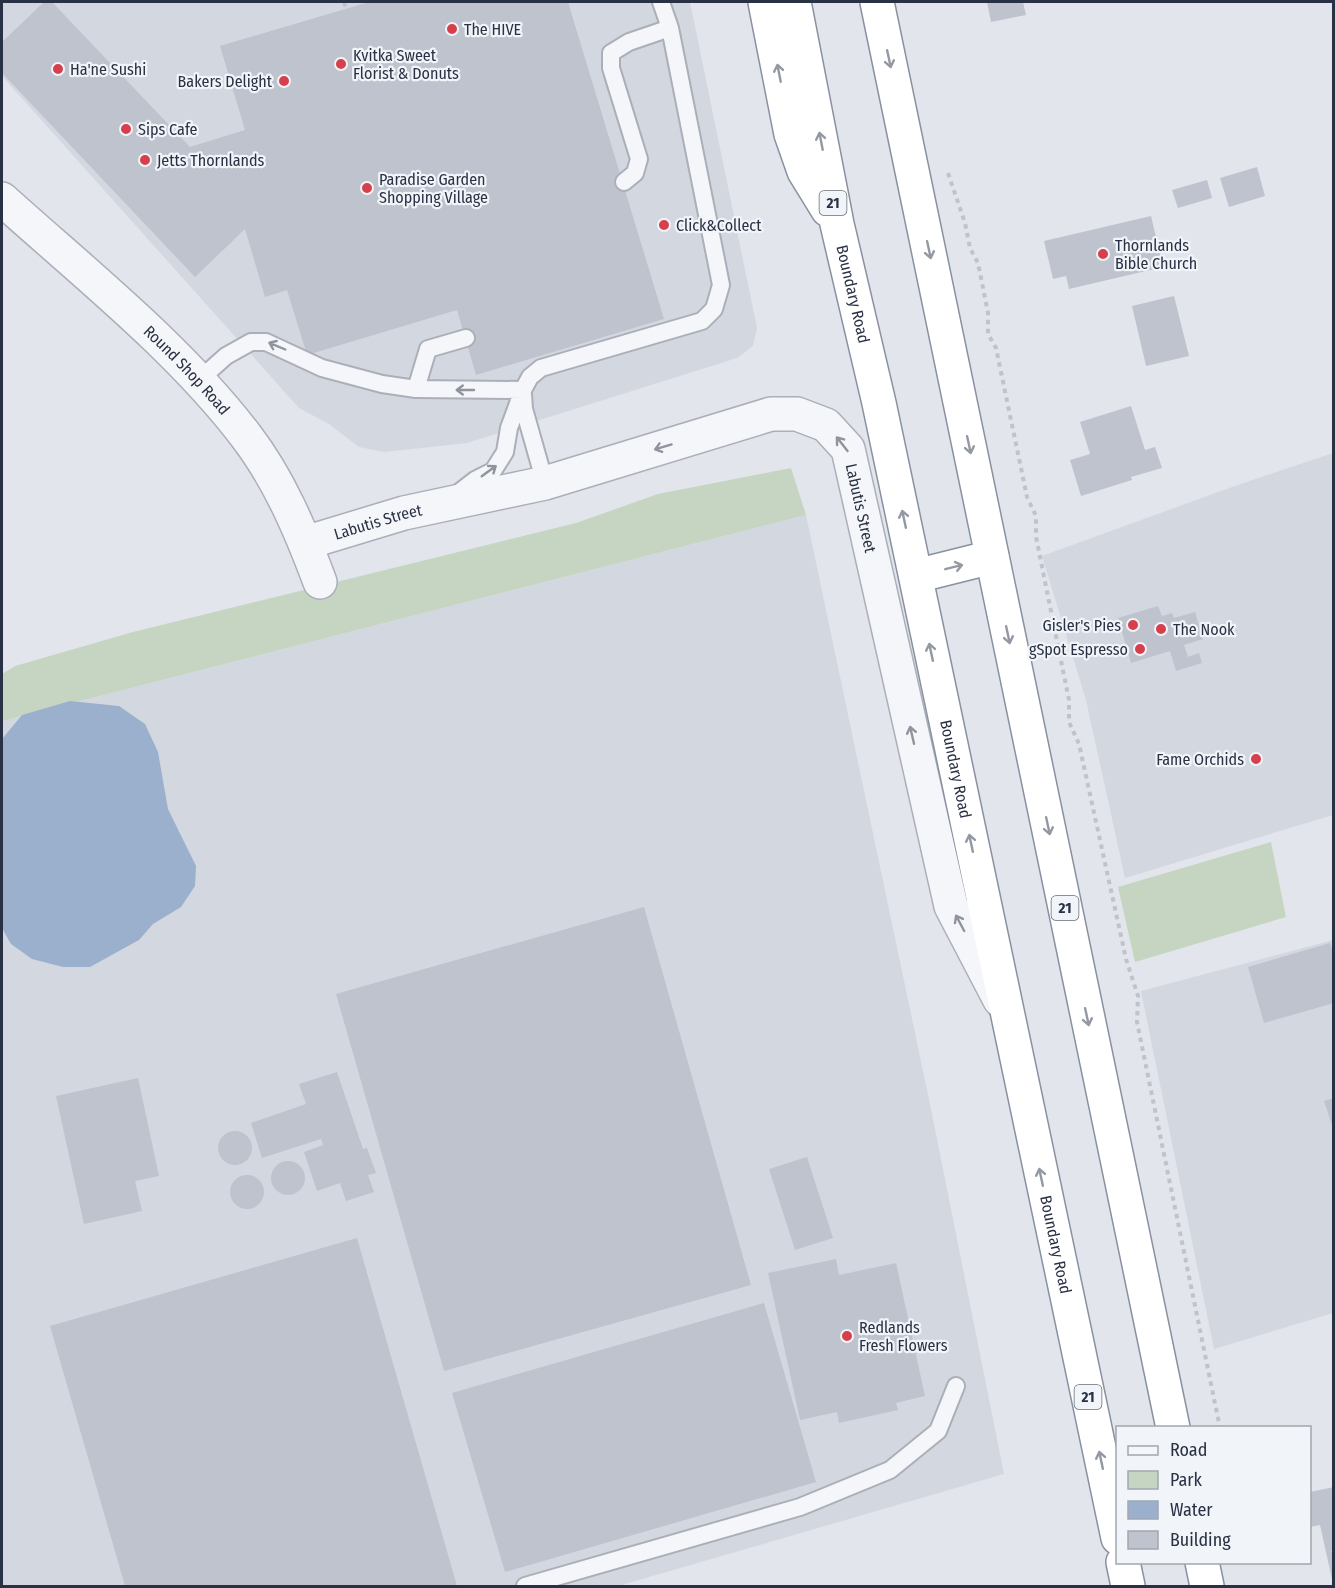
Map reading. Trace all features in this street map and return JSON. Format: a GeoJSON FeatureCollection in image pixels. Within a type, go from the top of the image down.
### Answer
{"type":"FeatureCollection","features":[{"type":"Feature","properties":{"kind":"highway"},"geometry":{"type":"LineString","coordinates":[[765,2],[791,134],[804,171],[837,224]]}},
{"type":"Feature","properties":{"kind":"highway","name":"Boundary Road"},"geometry":{"type":"LineString","coordinates":[[794,2],[837,224],[916,576],[1116,1529]]}},
{"type":"Feature","properties":{"kind":"highway","name":"21"},"geometry":{"type":"LineString","coordinates":[[878,2],[1173,1426]]}},
{"type":"Feature","properties":{"kind":"highway"},"geometry":{"type":"LineString","coordinates":[[916,576],[992,557]]}},
{"type":"Feature","properties":{"kind":"highway"},"geometry":{"type":"LineString","coordinates":[[1123,1564],[1128,1587]]}},
{"type":"Feature","properties":{"kind":"highway"},"geometry":{"type":"LineString","coordinates":[[1202,1564],[1207,1587]]}},
{"type":"Feature","properties":{"kind":"street","name":"Round Shop Road"},"geometry":{"type":"LineString","coordinates":[[2,199],[172,352],[247,437],[283,495],[320,582]]}},
{"type":"Feature","properties":{"kind":"street","name":"Labutis Street"},"geometry":{"type":"LineString","coordinates":[[305,543],[404,513],[545,483],[771,414],[797,414],[826,425],[848,449],[951,906],[1007,1012]]}},
{"type":"Feature","properties":{"kind":"lane"},"geometry":{"type":"LineString","coordinates":[[442,505],[475,480],[493,471],[505,452],[509,428],[523,390],[530,377],[541,368],[702,321],[714,309],[720,285],[670,28],[661,2]]}},
{"type":"Feature","properties":{"kind":"lane"},"geometry":{"type":"LineString","coordinates":[[624,182],[635,173],[639,159],[611,68],[611,53],[629,42],[670,28]]}},
{"type":"Feature","properties":{"kind":"lane"},"geometry":{"type":"LineString","coordinates":[[416,389],[428,349],[466,338]]}},
{"type":"Feature","properties":{"kind":"lane"},"geometry":{"type":"LineString","coordinates":[[198,381],[226,356],[251,342],[266,342],[322,368],[382,384],[416,389],[523,390]]}},
{"type":"Feature","properties":{"kind":"lane"},"geometry":{"type":"LineString","coordinates":[[523,390],[524,409],[545,483]]}},
{"type":"Feature","properties":{"kind":"lane"},"geometry":{"type":"LineString","coordinates":[[525,1587],[800,1507],[890,1470],[938,1431],[956,1386]]}},
{"type":"Feature","properties":{"kind":"path"},"geometry":{"type":"LineString","coordinates":[[344,2],[346,8]]}},
{"type":"Feature","properties":{"kind":"path"},"geometry":{"type":"LineString","coordinates":[[946,168],[965,223],[970,248],[978,263],[988,313],[989,339],[996,348],[1027,497],[1036,516],[1036,537],[1069,700],[1069,722],[1079,744],[1126,959],[1136,985],[1137,1022],[1220,1426]]}},
{"type":"Feature","properties":{"kind":"shaded area","name":"Paradise Garden Shopping Village"},"geometry":{"type":"Polygon","coordinates":[[[2,2],[690,2],[757,328],[753,346],[737,358],[467,443],[384,452],[359,447],[329,424],[299,408],[2,76],[2,2]]]}},
{"type":"Feature","properties":{"kind":"shaded area"},"geometry":{"type":"Polygon","coordinates":[[[1333,453],[1333,815],[1125,878],[1086,700],[1042,556],[1333,453]]]}},
{"type":"Feature","properties":{"kind":"shaded area"},"geometry":{"type":"Polygon","coordinates":[[[806,515],[931,1109],[1004,1474],[618,1586],[2,1586],[2,721],[806,515]]]}},
{"type":"Feature","properties":{"kind":"shaded area"},"geometry":{"type":"Polygon","coordinates":[[[1333,940],[1333,1313],[1214,1349],[1141,991],[1333,940]]]}},
{"type":"Feature","properties":{"kind":"green space"},"geometry":{"type":"Polygon","coordinates":[[[791,468],[806,515],[2,721],[2,674],[15,666],[133,632],[576,523],[658,494],[791,468]]]}},
{"type":"Feature","properties":{"kind":"green space"},"geometry":{"type":"Polygon","coordinates":[[[1271,842],[1286,917],[1135,962],[1118,887],[1271,842]]]}},
{"type":"Feature","properties":{"kind":"water"},"geometry":{"type":"Polygon","coordinates":[[[70,701],[119,706],[145,724],[158,752],[168,809],[196,866],[195,886],[181,907],[153,924],[139,940],[90,967],[63,967],[32,959],[11,944],[2,928],[2,739],[22,715],[70,701]]]}},
{"type":"Feature","properties":{"kind":"building","name":"Paradise Garden Shopping Village"},"geometry":{"type":"Polygon","coordinates":[[[44,2],[52,2],[190,147],[245,130],[220,46],[369,2],[568,2],[664,319],[476,375],[457,310],[307,355],[287,290],[265,297],[245,229],[195,277],[2,73],[2,42],[44,2]]]}},
{"type":"Feature","properties":{"kind":"building"},"geometry":{"type":"Polygon","coordinates":[[[987,2],[1023,2],[1026,15],[991,22],[987,2]]]}},
{"type":"Feature","properties":{"kind":"building"},"geometry":{"type":"Polygon","coordinates":[[[1257,167],[1265,196],[1229,207],[1220,178],[1257,167]]]}},
{"type":"Feature","properties":{"kind":"building"},"geometry":{"type":"Polygon","coordinates":[[[1207,180],[1212,198],[1178,208],[1172,190],[1207,180]]]}},
{"type":"Feature","properties":{"kind":"building","name":"Thornlands Bible Church"},"geometry":{"type":"Polygon","coordinates":[[[1151,216],[1163,267],[1069,289],[1066,276],[1053,279],[1044,241],[1151,216]]]}},
{"type":"Feature","properties":{"kind":"building"},"geometry":{"type":"Polygon","coordinates":[[[1174,296],[1189,356],[1146,366],[1132,306],[1174,296]]]}},
{"type":"Feature","properties":{"kind":"building"},"geometry":{"type":"Polygon","coordinates":[[[1131,406],[1145,450],[1155,447],[1162,468],[1081,496],[1070,460],[1090,454],[1080,422],[1131,406]]]}},
{"type":"Feature","properties":{"kind":"building","name":"The Nook"},"geometry":{"type":"Polygon","coordinates":[[[1158,606],[1162,616],[1172,613],[1174,618],[1195,612],[1203,639],[1184,645],[1188,657],[1199,653],[1202,663],[1176,671],[1170,651],[1131,663],[1118,618],[1158,606]]]}},
{"type":"Feature","properties":{"kind":"building"},"geometry":{"type":"Polygon","coordinates":[[[644,907],[751,1285],[444,1371],[336,994],[644,907]]]}},
{"type":"Feature","properties":{"kind":"building"},"geometry":{"type":"Polygon","coordinates":[[[1330,943],[1334,955],[1334,1003],[1264,1023],[1248,967],[1330,943]]]}},
{"type":"Feature","properties":{"kind":"building"},"geometry":{"type":"Polygon","coordinates":[[[337,1072],[363,1149],[367,1148],[376,1173],[368,1175],[374,1192],[346,1201],[340,1183],[317,1191],[304,1152],[323,1145],[321,1139],[262,1158],[251,1123],[306,1104],[299,1084],[337,1072]]]}},
{"type":"Feature","properties":{"kind":"building"},"geometry":{"type":"Polygon","coordinates":[[[138,1078],[159,1176],[135,1181],[142,1211],[84,1224],[56,1096],[138,1078]]]}},
{"type":"Feature","properties":{"kind":"building"},"geometry":{"type":"Polygon","coordinates":[[[1334,1098],[1334,1127],[1333,1128],[1324,1101],[1334,1098]]]}},
{"type":"Feature","properties":{"kind":"building"},"geometry":{"type":"Polygon","coordinates":[[[235,1131],[247,1136],[252,1148],[247,1160],[235,1165],[223,1160],[218,1148],[223,1136],[235,1131]]]}},
{"type":"Feature","properties":{"kind":"building"},"geometry":{"type":"Polygon","coordinates":[[[807,1157],[833,1238],[795,1250],[769,1169],[807,1157]]]}},
{"type":"Feature","properties":{"kind":"building"},"geometry":{"type":"Polygon","coordinates":[[[288,1161],[300,1166],[305,1178],[300,1190],[288,1195],[276,1190],[271,1178],[276,1166],[288,1161]]]}},
{"type":"Feature","properties":{"kind":"building"},"geometry":{"type":"Polygon","coordinates":[[[247,1175],[259,1180],[264,1192],[259,1204],[247,1209],[235,1204],[230,1192],[235,1180],[247,1175]]]}},
{"type":"Feature","properties":{"kind":"building"},"geometry":{"type":"Polygon","coordinates":[[[357,1238],[457,1586],[125,1586],[50,1326],[357,1238]]]}},
{"type":"Feature","properties":{"kind":"building","name":"Redlands Fresh Flowers"},"geometry":{"type":"Polygon","coordinates":[[[836,1259],[839,1275],[896,1263],[925,1396],[896,1403],[898,1410],[839,1423],[837,1412],[800,1420],[768,1273],[836,1259]]]}},
{"type":"Feature","properties":{"kind":"building"},"geometry":{"type":"Polygon","coordinates":[[[764,1303],[816,1482],[505,1572],[452,1393],[764,1303]]]}},
{"type":"Feature","properties":{"kind":"building"},"geometry":{"type":"Polygon","coordinates":[[[1334,1487],[1334,1551],[1331,1551],[1334,1556],[1334,1578],[1332,1579],[1320,1525],[1311,1527],[1311,1492],[1334,1487]]]}},
{"type":"Feature","properties":{"kind":"place","name":"The HIVE"},"geometry":{"type":"Point","coordinates":[452,29]}},
{"type":"Feature","properties":{"kind":"place","name":"Kvitka Sweet Florist & Donuts"},"geometry":{"type":"Point","coordinates":[341,64]}},
{"type":"Feature","properties":{"kind":"place","name":"Ha'ne Sushi"},"geometry":{"type":"Point","coordinates":[58,69]}},
{"type":"Feature","properties":{"kind":"place","name":"Bakers Delight"},"geometry":{"type":"Point","coordinates":[284,81]}},
{"type":"Feature","properties":{"kind":"place","name":"Sips Cafe"},"geometry":{"type":"Point","coordinates":[126,129]}},
{"type":"Feature","properties":{"kind":"place","name":"Jetts Thornlands"},"geometry":{"type":"Point","coordinates":[145,160]}},
{"type":"Feature","properties":{"kind":"place","name":"Paradise Garden Shopping Village"},"geometry":{"type":"Point","coordinates":[367,188]}},
{"type":"Feature","properties":{"kind":"place","name":"Click&Collect"},"geometry":{"type":"Point","coordinates":[664,225]}},
{"type":"Feature","properties":{"kind":"place","name":"Thornlands Bible Church"},"geometry":{"type":"Point","coordinates":[1103,254]}},
{"type":"Feature","properties":{"kind":"place","name":"Gisler's Pies"},"geometry":{"type":"Point","coordinates":[1133,625]}},
{"type":"Feature","properties":{"kind":"place","name":"The Nook"},"geometry":{"type":"Point","coordinates":[1161,629]}},
{"type":"Feature","properties":{"kind":"place","name":"gSpot Espresso"},"geometry":{"type":"Point","coordinates":[1140,649]}},
{"type":"Feature","properties":{"kind":"place","name":"Fame Orchids"},"geometry":{"type":"Point","coordinates":[1256,759]}},
{"type":"Feature","properties":{"kind":"place","name":"Redlands Fresh Flowers"},"geometry":{"type":"Point","coordinates":[847,1336]}}]}
